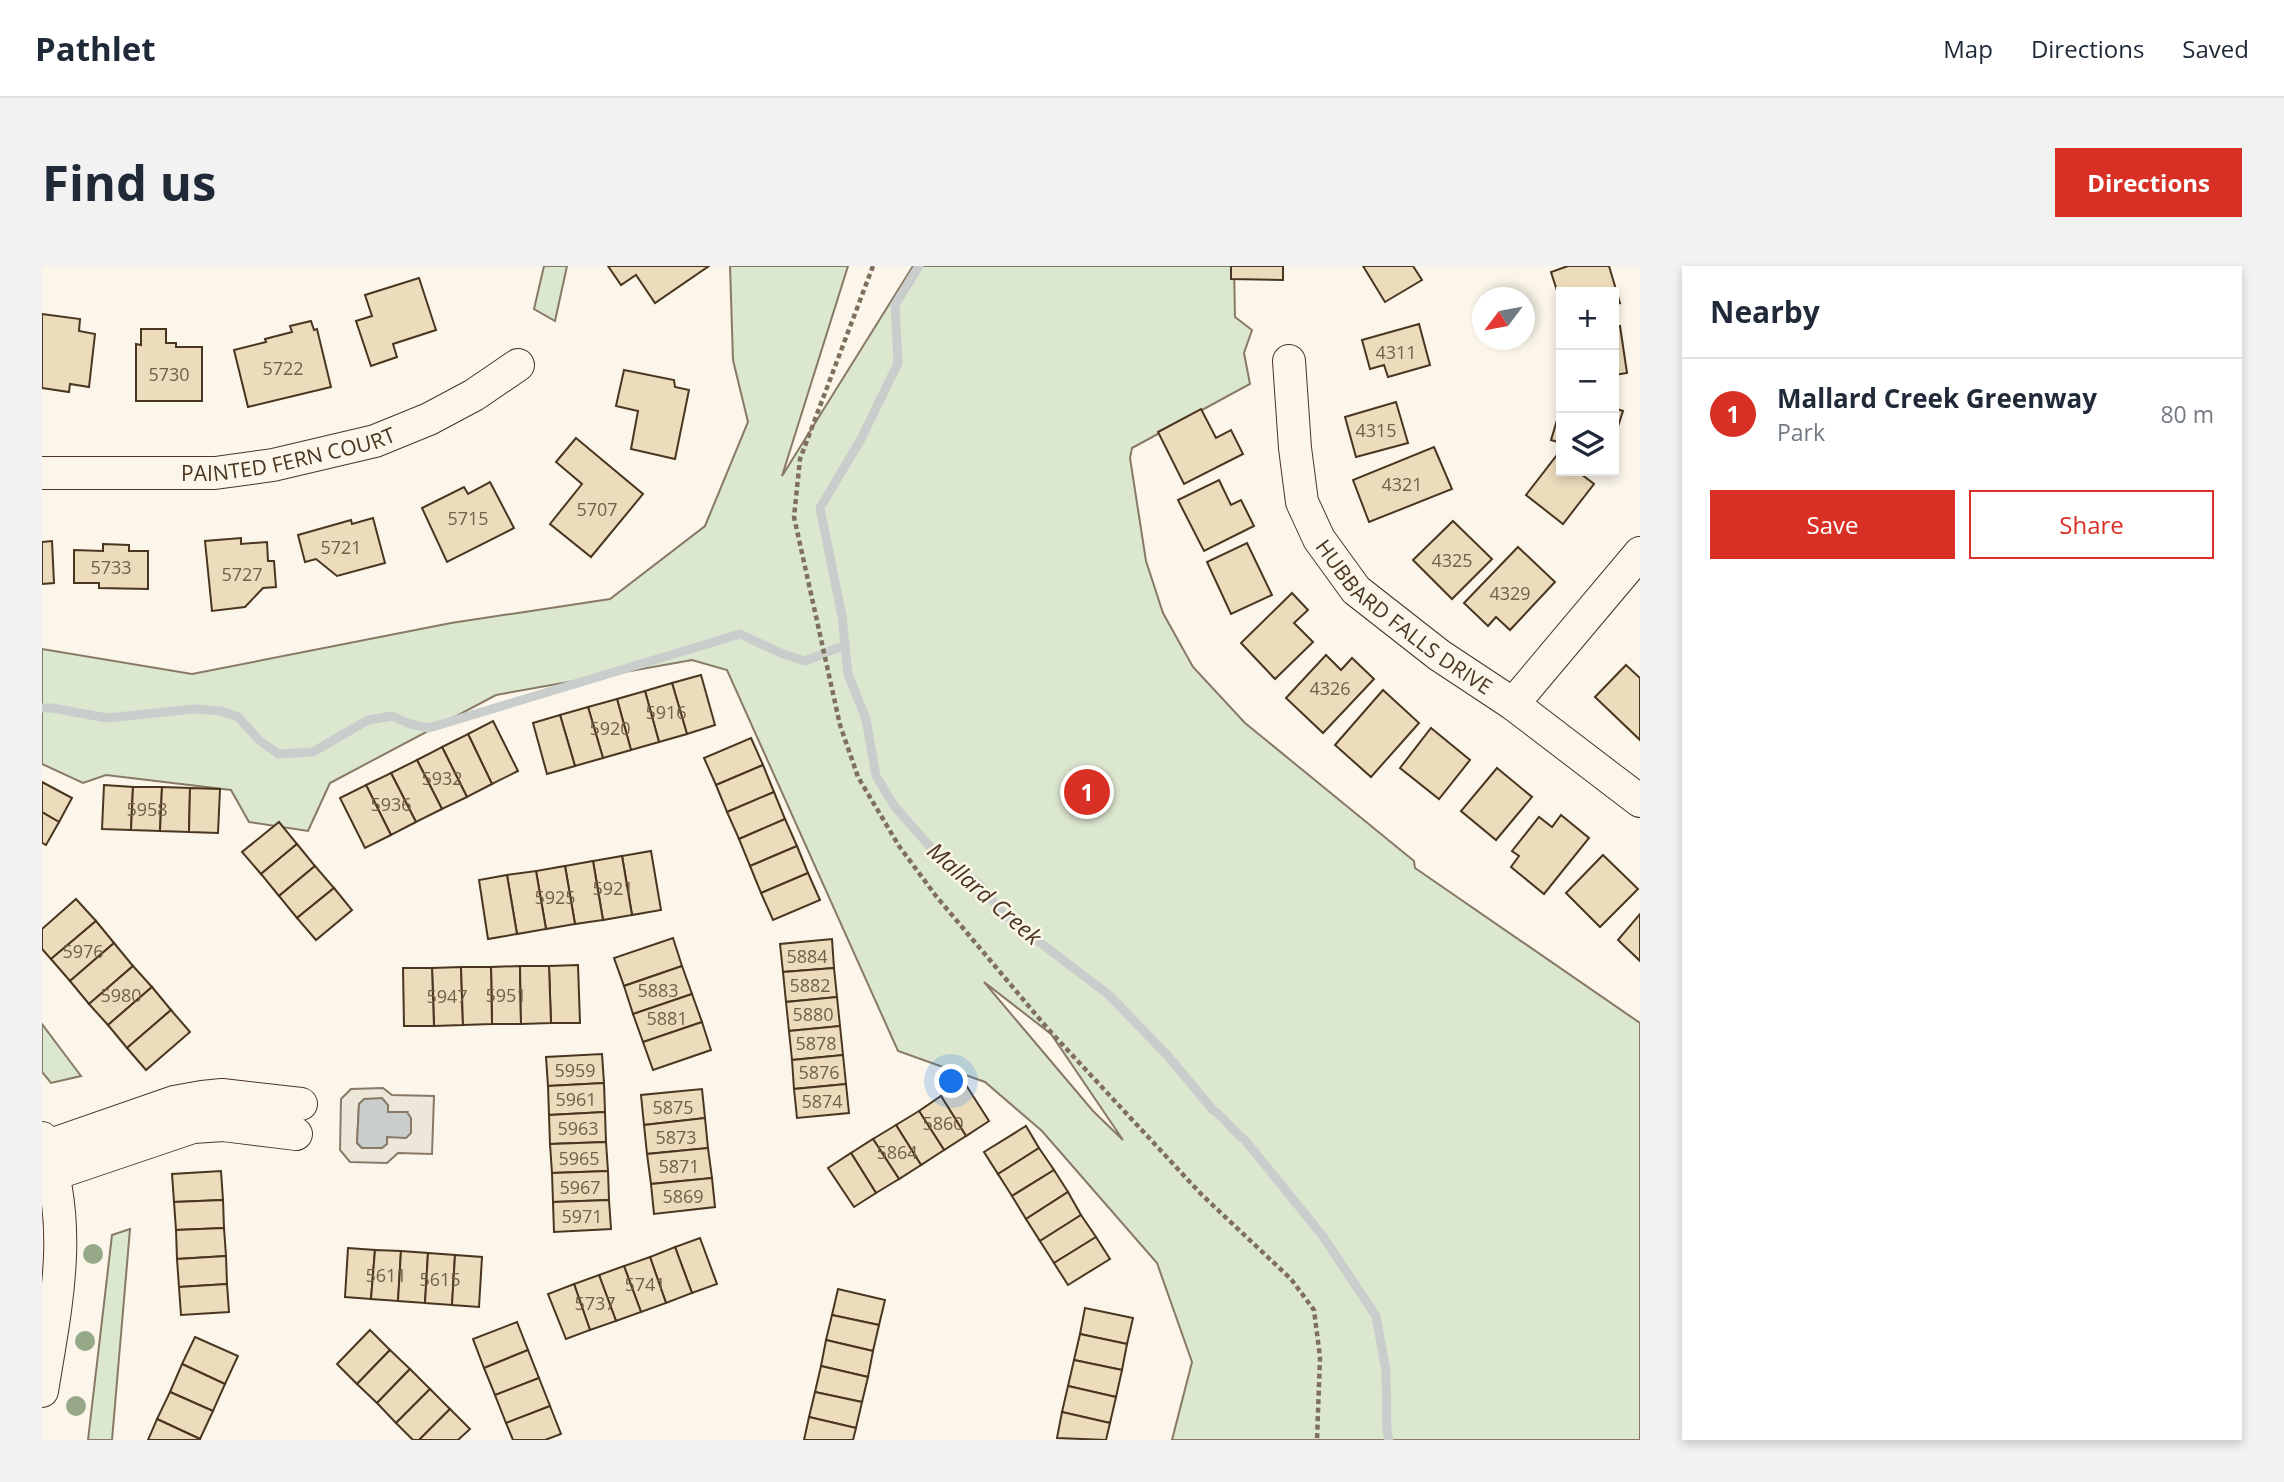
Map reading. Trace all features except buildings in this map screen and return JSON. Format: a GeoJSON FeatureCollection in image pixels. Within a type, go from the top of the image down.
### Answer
{"type":"FeatureCollection","features":[{"type":"Feature","properties":{"kind":"street","name":"HUBBARD FALLS DRIVE"},"geometry":{"type":"LineString","coordinates":[[1289,360],[1295,449],[1302,502],[1319,539],[1356,590],[1439,655],[1513,704],[1640,801]]}},
{"type":"Feature","properties":{"kind":"street","name":"PAINTED FERN COURT"},"geometry":{"type":"LineString","coordinates":[[42,473],[215,474],[273,466],[375,440],[429,419],[474,395],[518,365]]}},
{"type":"Feature","properties":{"kind":"street"},"geometry":{"type":"LineString","coordinates":[[1513,704],[1640,553]]}},
{"type":"Feature","properties":{"kind":"street"},"geometry":{"type":"LineString","coordinates":[[47,1153],[174,1102],[222,1096],[301,1104]]}},
{"type":"Feature","properties":{"kind":"street"},"geometry":{"type":"LineString","coordinates":[[47,1153],[193,1127],[223,1125],[296,1134]]}},
{"type":"Feature","properties":{"kind":"street"},"geometry":{"type":"LineString","coordinates":[[42,1391],[60,1276],[61,1222],[47,1153]]}},
{"type":"Feature","properties":{"kind":"path"},"geometry":{"type":"LineString","coordinates":[[873,266],[800,459],[794,517],[840,725],[858,777],[906,856],[936,896],[1048,1029],[1202,1195],[1291,1279],[1314,1310],[1320,1357],[1317,1440]]}},
{"type":"Feature","properties":{"kind":"green space"},"geometry":{"type":"Polygon","coordinates":[[[544,266],[567,266],[555,321],[534,309],[544,266]]]}},
{"type":"Feature","properties":{"kind":"green space"},"geometry":{"type":"Polygon","coordinates":[[[730,266],[848,266],[782,476],[913,266],[1234,266],[1235,317],[1252,330],[1244,353],[1250,384],[1132,448],[1130,458],[1146,561],[1163,613],[1193,667],[1245,723],[1414,861],[1415,868],[1640,1023],[1640,1440],[1172,1440],[1192,1362],[1157,1263],[1042,1131],[985,1082],[898,1051],[727,670],[692,660],[496,695],[330,783],[308,831],[249,822],[231,790],[106,775],[83,783],[42,764],[42,649],[192,674],[451,623],[610,599],[705,526],[748,422],[733,360],[730,266]],[[984,982],[1093,1111],[1123,1140],[1051,1034],[984,982]]]}},
{"type":"Feature","properties":{"kind":"green space"},"geometry":{"type":"Polygon","coordinates":[[[42,1024],[81,1076],[51,1083],[42,1072],[42,1024]]]}},
{"type":"Feature","properties":{"kind":"green space"},"geometry":{"type":"Polygon","coordinates":[[[130,1229],[112,1440],[88,1440],[112,1235],[130,1229]]]}},
{"type":"Feature","properties":{"kind":"shaded area"},"geometry":{"type":"Polygon","coordinates":[[[383,1088],[392,1095],[434,1096],[432,1154],[398,1153],[387,1163],[350,1162],[340,1150],[341,1099],[351,1089],[383,1088]],[[359,1104],[357,1143],[362,1148],[387,1137],[407,1112],[388,1112],[359,1104]]]}},
{"type":"Feature","properties":{"kind":"shaded area"},"geometry":{"type":"Polygon","coordinates":[[[382,1098],[388,1105],[388,1112],[407,1112],[411,1118],[411,1133],[406,1138],[387,1137],[387,1144],[382,1148],[362,1148],[357,1143],[359,1104],[364,1099],[382,1098]]]}},
{"type":"Feature","properties":{"kind":"waterway","name":"Mallard Creek"},"geometry":{"type":"LineString","coordinates":[[919,266],[895,305],[898,363],[861,439],[820,508],[842,616],[848,674],[866,719],[876,776],[895,807],[934,851],[980,885],[1004,915],[1109,995],[1167,1055],[1213,1110],[1244,1139],[1322,1235],[1376,1316],[1386,1371],[1389,1440]]}},
{"type":"Feature","properties":{"kind":"waterway"},"geometry":{"type":"LineString","coordinates":[[42,708],[107,718],[194,709],[221,711],[238,717],[259,740],[278,754],[313,752],[368,720],[392,716],[429,728],[740,634],[805,661],[845,645]]}},
{"type":"Feature","properties":{"kind":"place","name":"Mallard Creek Greenway"},"geometry":{"type":"Point","coordinates":[1087,792]}}]}
